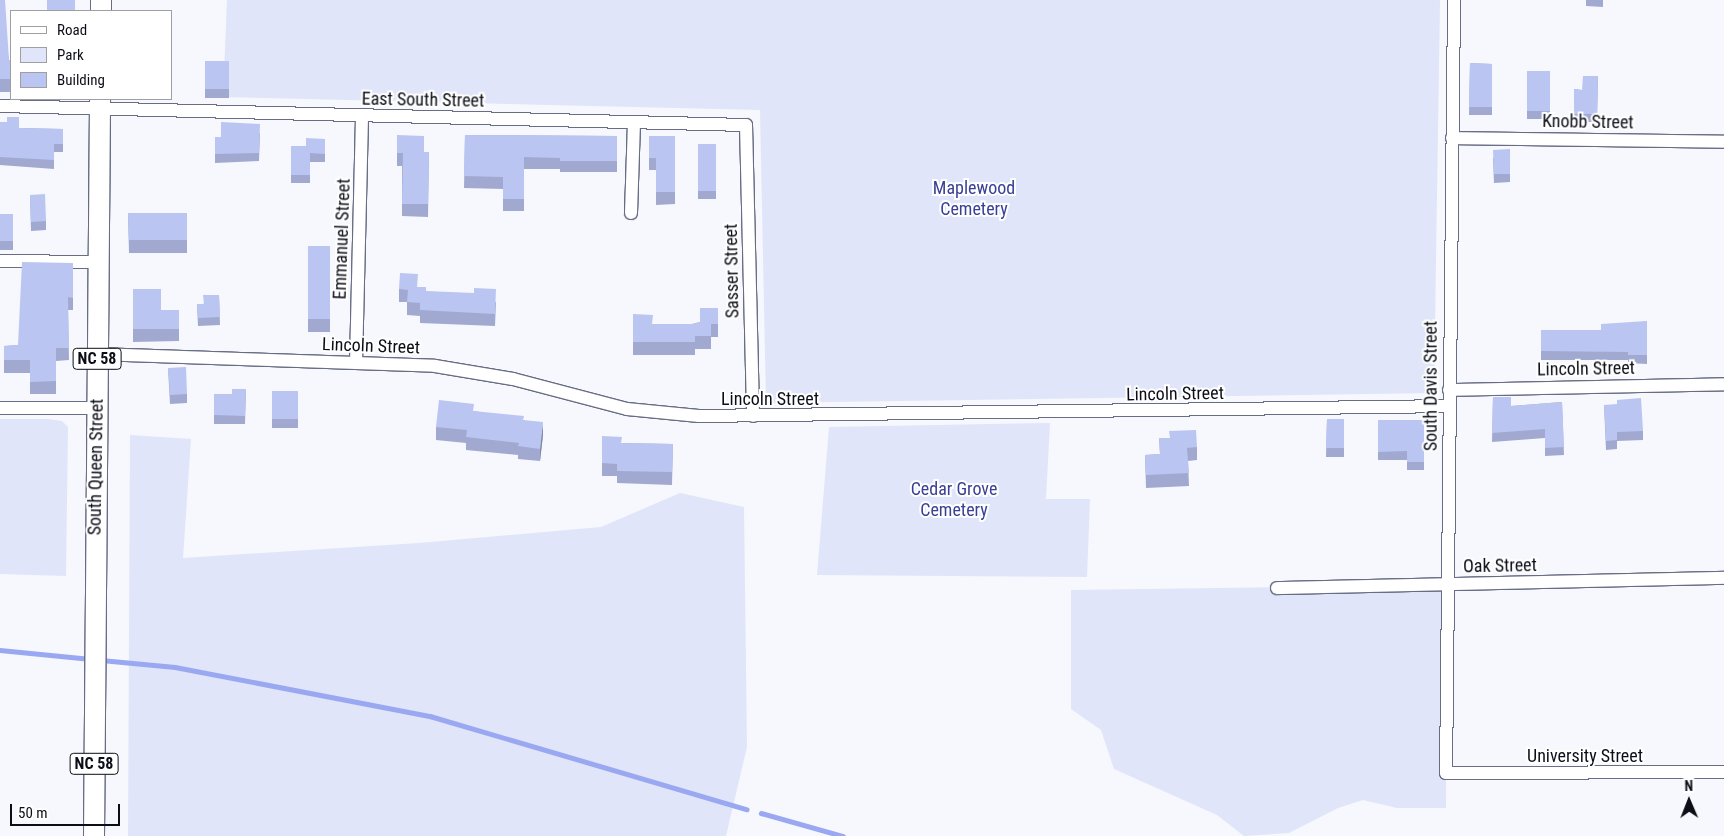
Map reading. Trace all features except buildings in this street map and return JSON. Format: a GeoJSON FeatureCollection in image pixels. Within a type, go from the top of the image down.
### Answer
{"type":"FeatureCollection","features":[{"type":"Feature","properties":{"kind":"main road","name":"South Queen Street"},"geometry":{"type":"LineString","coordinates":[[94,836],[100,104]]}},
{"type":"Feature","properties":{"kind":"street","name":"South Davis Street"},"geometry":{"type":"LineString","coordinates":[[1446,773],[1454,0]]}},
{"type":"Feature","properties":{"kind":"street","name":"East South Street"},"geometry":{"type":"LineString","coordinates":[[0,106],[100,104],[362,116],[746,125]]}},
{"type":"Feature","properties":{"kind":"street","name":"Emmanuel Street"},"geometry":{"type":"LineString","coordinates":[[356,363],[362,116]]}},
{"type":"Feature","properties":{"kind":"street"},"geometry":{"type":"LineString","coordinates":[[631,213],[634,123]]}},
{"type":"Feature","properties":{"kind":"street","name":"Sasser Street"},"geometry":{"type":"LineString","coordinates":[[746,125],[753,416]]}},
{"type":"Feature","properties":{"kind":"street","name":"Knobb Street"},"geometry":{"type":"LineString","coordinates":[[1452,138],[1724,142]]}},
{"type":"Feature","properties":{"kind":"street"},"geometry":{"type":"LineString","coordinates":[[0,261],[98,262]]}},
{"type":"Feature","properties":{"kind":"street","name":"Lincoln Street"},"geometry":{"type":"LineString","coordinates":[[97,354],[356,363],[468,370],[627,409],[699,416],[1449,406]]}},
{"type":"Feature","properties":{"kind":"street","name":"Lincoln Street"},"geometry":{"type":"LineString","coordinates":[[1449,390],[1724,384]]}},
{"type":"Feature","properties":{"kind":"street"},"geometry":{"type":"LineString","coordinates":[[0,408],[97,408]]}},
{"type":"Feature","properties":{"kind":"street","name":"Oak Street"},"geometry":{"type":"LineString","coordinates":[[1277,588],[1724,578]]}},
{"type":"Feature","properties":{"kind":"street","name":"University Street"},"geometry":{"type":"LineString","coordinates":[[1446,773],[1724,772]]}},
{"type":"Feature","properties":{"kind":"green space","name":"Maplewood Cemetery"},"geometry":{"type":"Polygon","coordinates":[[[227,0],[1440,0],[1434,393],[766,403],[760,110],[223,97],[227,0]]]}},
{"type":"Feature","properties":{"kind":"green space"},"geometry":{"type":"Polygon","coordinates":[[[0,419],[48,419],[62,421],[68,427],[66,576],[0,574],[0,419]]]}},
{"type":"Feature","properties":{"kind":"green space","name":"Cedar Grove Cemetery"},"geometry":{"type":"Polygon","coordinates":[[[1050,423],[1046,499],[1090,499],[1087,577],[817,575],[829,427],[1050,423]]]}},
{"type":"Feature","properties":{"kind":"green space"},"geometry":{"type":"Polygon","coordinates":[[[130,435],[191,439],[183,558],[419,543],[601,527],[680,493],[744,507],[747,747],[726,836],[128,836],[130,435]]]}},
{"type":"Feature","properties":{"kind":"green space"},"geometry":{"type":"Polygon","coordinates":[[[1447,585],[1446,808],[1397,808],[1363,800],[1338,808],[1289,833],[1244,836],[1217,815],[1114,769],[1101,730],[1071,709],[1071,590],[1447,585]]]}},
{"type":"Feature","properties":{"kind":"waterway"},"geometry":{"type":"LineString","coordinates":[[0,650],[91,659]]}},
{"type":"Feature","properties":{"kind":"waterway"},"geometry":{"type":"LineString","coordinates":[[101,660],[175,667],[430,716],[747,809]]}},
{"type":"Feature","properties":{"kind":"waterway"},"geometry":{"type":"LineString","coordinates":[[761,813],[843,836]]}}]}
